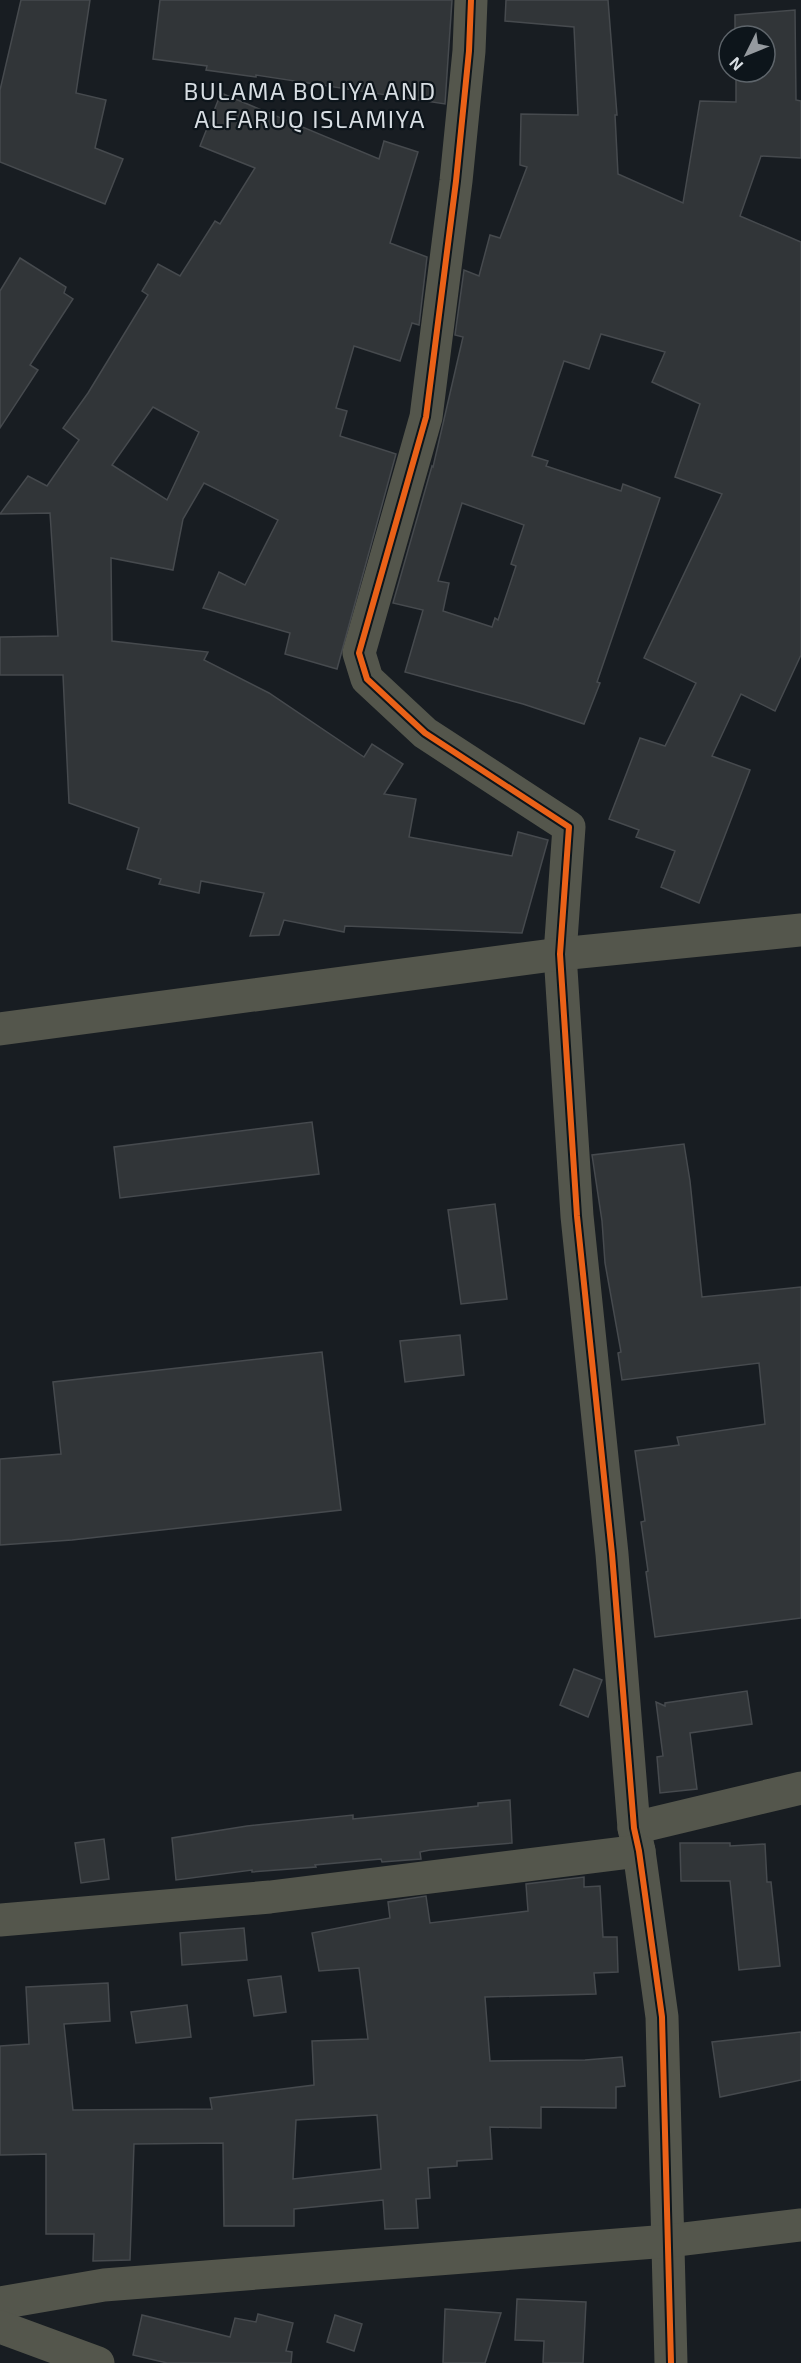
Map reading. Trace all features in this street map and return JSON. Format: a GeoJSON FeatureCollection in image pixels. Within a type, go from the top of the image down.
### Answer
{"type":"FeatureCollection","features":[{"type":"Feature","properties":{"kind":"street"},"geometry":{"type":"LineString","coordinates":[[471,0],[469,51],[456,181],[426,417],[359,653],[367,679],[426,734],[569,827],[560,954],[576,1216],[612,1554],[637,1840],[662,2017],[671,2363]]}},
{"type":"Feature","properties":{"kind":"street"},"geometry":{"type":"LineString","coordinates":[[0,1029],[560,954],[801,930]]}},
{"type":"Feature","properties":{"kind":"street"},"geometry":{"type":"LineString","coordinates":[[0,1920],[270,1897],[637,1840],[801,1788]]}},
{"type":"Feature","properties":{"kind":"street"},"geometry":{"type":"LineString","coordinates":[[0,2303],[104,2285],[668,2241],[801,2225]]}},
{"type":"Feature","properties":{"kind":"street"},"geometry":{"type":"LineString","coordinates":[[0,2327],[98,2363]]}},
{"type":"Feature","properties":{"kind":"building"},"geometry":{"type":"Polygon","coordinates":[[[21,0],[90,0],[76,93],[106,100],[95,148],[123,159],[105,204],[0,162],[0,90],[21,0]]]}},
{"type":"Feature","properties":{"kind":"building"},"geometry":{"type":"Polygon","coordinates":[[[160,0],[452,0],[445,104],[256,75],[256,77],[206,70],[207,66],[153,59],[160,0]]]}},
{"type":"Feature","properties":{"kind":"building"},"geometry":{"type":"Polygon","coordinates":[[[506,0],[608,0],[617,115],[615,115],[618,174],[683,203],[700,101],[736,102],[736,84],[777,84],[777,24],[735,24],[735,15],[795,10],[796,100],[801,101],[801,158],[761,156],[740,216],[801,242],[801,655],[775,711],[741,694],[712,756],[750,770],[699,903],[661,887],[675,851],[636,837],[639,830],[609,819],[640,738],[665,746],[696,683],[644,658],[722,494],[675,477],[700,404],[652,382],[665,352],[601,334],[589,369],[564,361],[532,456],[548,461],[546,466],[621,491],[623,484],[660,498],[597,682],[600,683],[584,724],[523,704],[405,672],[423,610],[393,603],[433,467],[463,337],[455,335],[464,270],[479,276],[490,235],[500,238],[527,167],[520,165],[521,114],[578,115],[574,27],[505,21],[506,0]],[[462,503],[438,581],[449,583],[443,611],[492,627],[495,618],[498,620],[516,566],[511,564],[524,525],[462,503]]]}},
{"type":"Feature","properties":{"kind":"building"},"geometry":{"type":"Polygon","coordinates":[[[221,93],[379,159],[384,141],[418,152],[390,243],[427,257],[419,325],[412,323],[400,361],[354,346],[336,408],[347,411],[340,436],[396,454],[337,669],[285,654],[290,633],[203,608],[219,572],[245,585],[278,520],[204,483],[183,519],[173,570],[111,558],[112,641],[208,652],[204,660],[269,693],[364,757],[372,744],[403,764],[384,794],[416,799],[409,837],[512,856],[518,832],[548,840],[522,933],[345,926],[344,932],[284,920],[279,935],[250,936],[264,893],[201,881],[199,893],[159,884],[161,879],[127,869],[139,828],[69,803],[63,675],[0,675],[0,637],[58,636],[50,513],[0,514],[28,476],[47,486],[79,440],[63,428],[88,393],[148,295],[142,291],[158,264],[180,276],[215,221],[220,224],[255,168],[200,146],[221,93]],[[153,407],[112,465],[167,500],[199,432],[153,407]]]}},
{"type":"Feature","properties":{"kind":"building"},"geometry":{"type":"Polygon","coordinates":[[[20,258],[66,287],[64,293],[73,299],[30,365],[38,370],[0,428],[0,291],[20,258]]]}},
{"type":"Feature","properties":{"kind":"building"},"geometry":{"type":"Polygon","coordinates":[[[312,1122],[319,1174],[120,1198],[114,1147],[312,1122]]]}},
{"type":"Feature","properties":{"kind":"building"},"geometry":{"type":"Polygon","coordinates":[[[684,1144],[702,1297],[801,1287],[801,1618],[655,1637],[641,1522],[645,1521],[635,1451],[679,1445],[677,1437],[765,1424],[759,1363],[622,1380],[618,1353],[621,1352],[605,1263],[602,1221],[592,1155],[684,1144]]]}},
{"type":"Feature","properties":{"kind":"building"},"geometry":{"type":"Polygon","coordinates":[[[495,1204],[507,1299],[461,1304],[448,1210],[495,1204]]]}},
{"type":"Feature","properties":{"kind":"building"},"geometry":{"type":"Polygon","coordinates":[[[460,1335],[464,1375],[405,1382],[400,1341],[460,1335]]]}},
{"type":"Feature","properties":{"kind":"building"},"geometry":{"type":"Polygon","coordinates":[[[322,1352],[341,1510],[72,1540],[0,1545],[0,1459],[61,1454],[53,1382],[322,1352]]]}},
{"type":"Feature","properties":{"kind":"building"},"geometry":{"type":"Polygon","coordinates":[[[574,1669],[602,1680],[588,1717],[560,1705],[574,1669]]]}},
{"type":"Feature","properties":{"kind":"building"},"geometry":{"type":"Polygon","coordinates":[[[747,1691],[752,1724],[690,1733],[697,1789],[660,1793],[657,1757],[663,1756],[656,1702],[665,1706],[665,1703],[747,1691]]]}},
{"type":"Feature","properties":{"kind":"building"},"geometry":{"type":"Polygon","coordinates":[[[510,1800],[512,1843],[430,1850],[420,1852],[421,1859],[382,1862],[381,1859],[315,1865],[316,1867],[252,1872],[252,1870],[176,1880],[172,1838],[247,1826],[353,1815],[353,1819],[478,1806],[478,1803],[510,1800]]]}},
{"type":"Feature","properties":{"kind":"building"},"geometry":{"type":"Polygon","coordinates":[[[104,1839],[109,1879],[81,1883],[75,1843],[104,1839]]]}},
{"type":"Feature","properties":{"kind":"building"},"geometry":{"type":"Polygon","coordinates":[[[680,1843],[730,1843],[730,1846],[765,1844],[767,1882],[771,1882],[780,1966],[739,1970],[730,1881],[681,1881],[680,1843]]]}},
{"type":"Feature","properties":{"kind":"building"},"geometry":{"type":"Polygon","coordinates":[[[584,1877],[584,1887],[600,1886],[603,1937],[617,1937],[618,1972],[594,1973],[596,1994],[485,1997],[490,2061],[585,2060],[622,2057],[625,2086],[616,2087],[616,2108],[541,2107],[541,2128],[490,2127],[492,2159],[457,2161],[457,2166],[428,2168],[430,2198],[416,2199],[418,2228],[385,2229],[383,2200],[294,2209],[294,2226],[224,2226],[223,2143],[134,2144],[130,2260],[93,2261],[94,2234],[46,2234],[46,2154],[0,2155],[0,2046],[29,2044],[26,1987],[108,1983],[110,2021],[64,2024],[73,2110],[212,2109],[210,2098],[314,2085],[312,2041],[368,2039],[359,1968],[319,1971],[312,1933],[390,1918],[388,1902],[426,1896],[430,1923],[528,1911],[526,1884],[584,1877]],[[377,2115],[296,2120],[293,2179],[381,2169],[377,2115]]]}},
{"type":"Feature","properties":{"kind":"building"},"geometry":{"type":"Polygon","coordinates":[[[244,1928],[247,1960],[182,1965],[180,1933],[244,1928]]]}},
{"type":"Feature","properties":{"kind":"building"},"geometry":{"type":"Polygon","coordinates":[[[281,1976],[286,2012],[254,2016],[248,1980],[281,1976]]]}},
{"type":"Feature","properties":{"kind":"building"},"geometry":{"type":"Polygon","coordinates":[[[187,2005],[191,2037],[136,2043],[131,2012],[187,2005]]]}},
{"type":"Feature","properties":{"kind":"building"},"geometry":{"type":"Polygon","coordinates":[[[801,2032],[801,2080],[720,2097],[712,2042],[801,2032]]]}},
{"type":"Feature","properties":{"kind":"building"},"geometry":{"type":"Polygon","coordinates":[[[517,2299],[586,2302],[583,2363],[543,2363],[544,2341],[515,2340],[517,2299]]]}},
{"type":"Feature","properties":{"kind":"building"},"geometry":{"type":"Polygon","coordinates":[[[445,2309],[501,2313],[485,2363],[443,2363],[445,2309]]]}},
{"type":"Feature","properties":{"kind":"building"},"geometry":{"type":"Polygon","coordinates":[[[258,2314],[293,2323],[286,2351],[292,2352],[291,2363],[167,2363],[133,2355],[142,2315],[230,2337],[235,2318],[256,2322],[258,2314]]]}},
{"type":"Feature","properties":{"kind":"building"},"geometry":{"type":"Polygon","coordinates":[[[335,2315],[362,2324],[354,2351],[327,2342],[335,2315]]]}},
{"type":"Feature","properties":{"kind":"cycle path"},"geometry":{"type":"LineString","coordinates":[[471,0],[469,51],[456,181],[426,417],[359,653],[367,679],[425,733],[569,827],[560,954],[577,1216],[612,1554],[634,1828],[662,2017],[671,2363]]}},
{"type":"Feature","properties":{"kind":"district","name":"BULAMA BOLIYA AND ALFARUQ ISLAMIYA"},"geometry":{"type":"Point","coordinates":[310,104]}}]}
